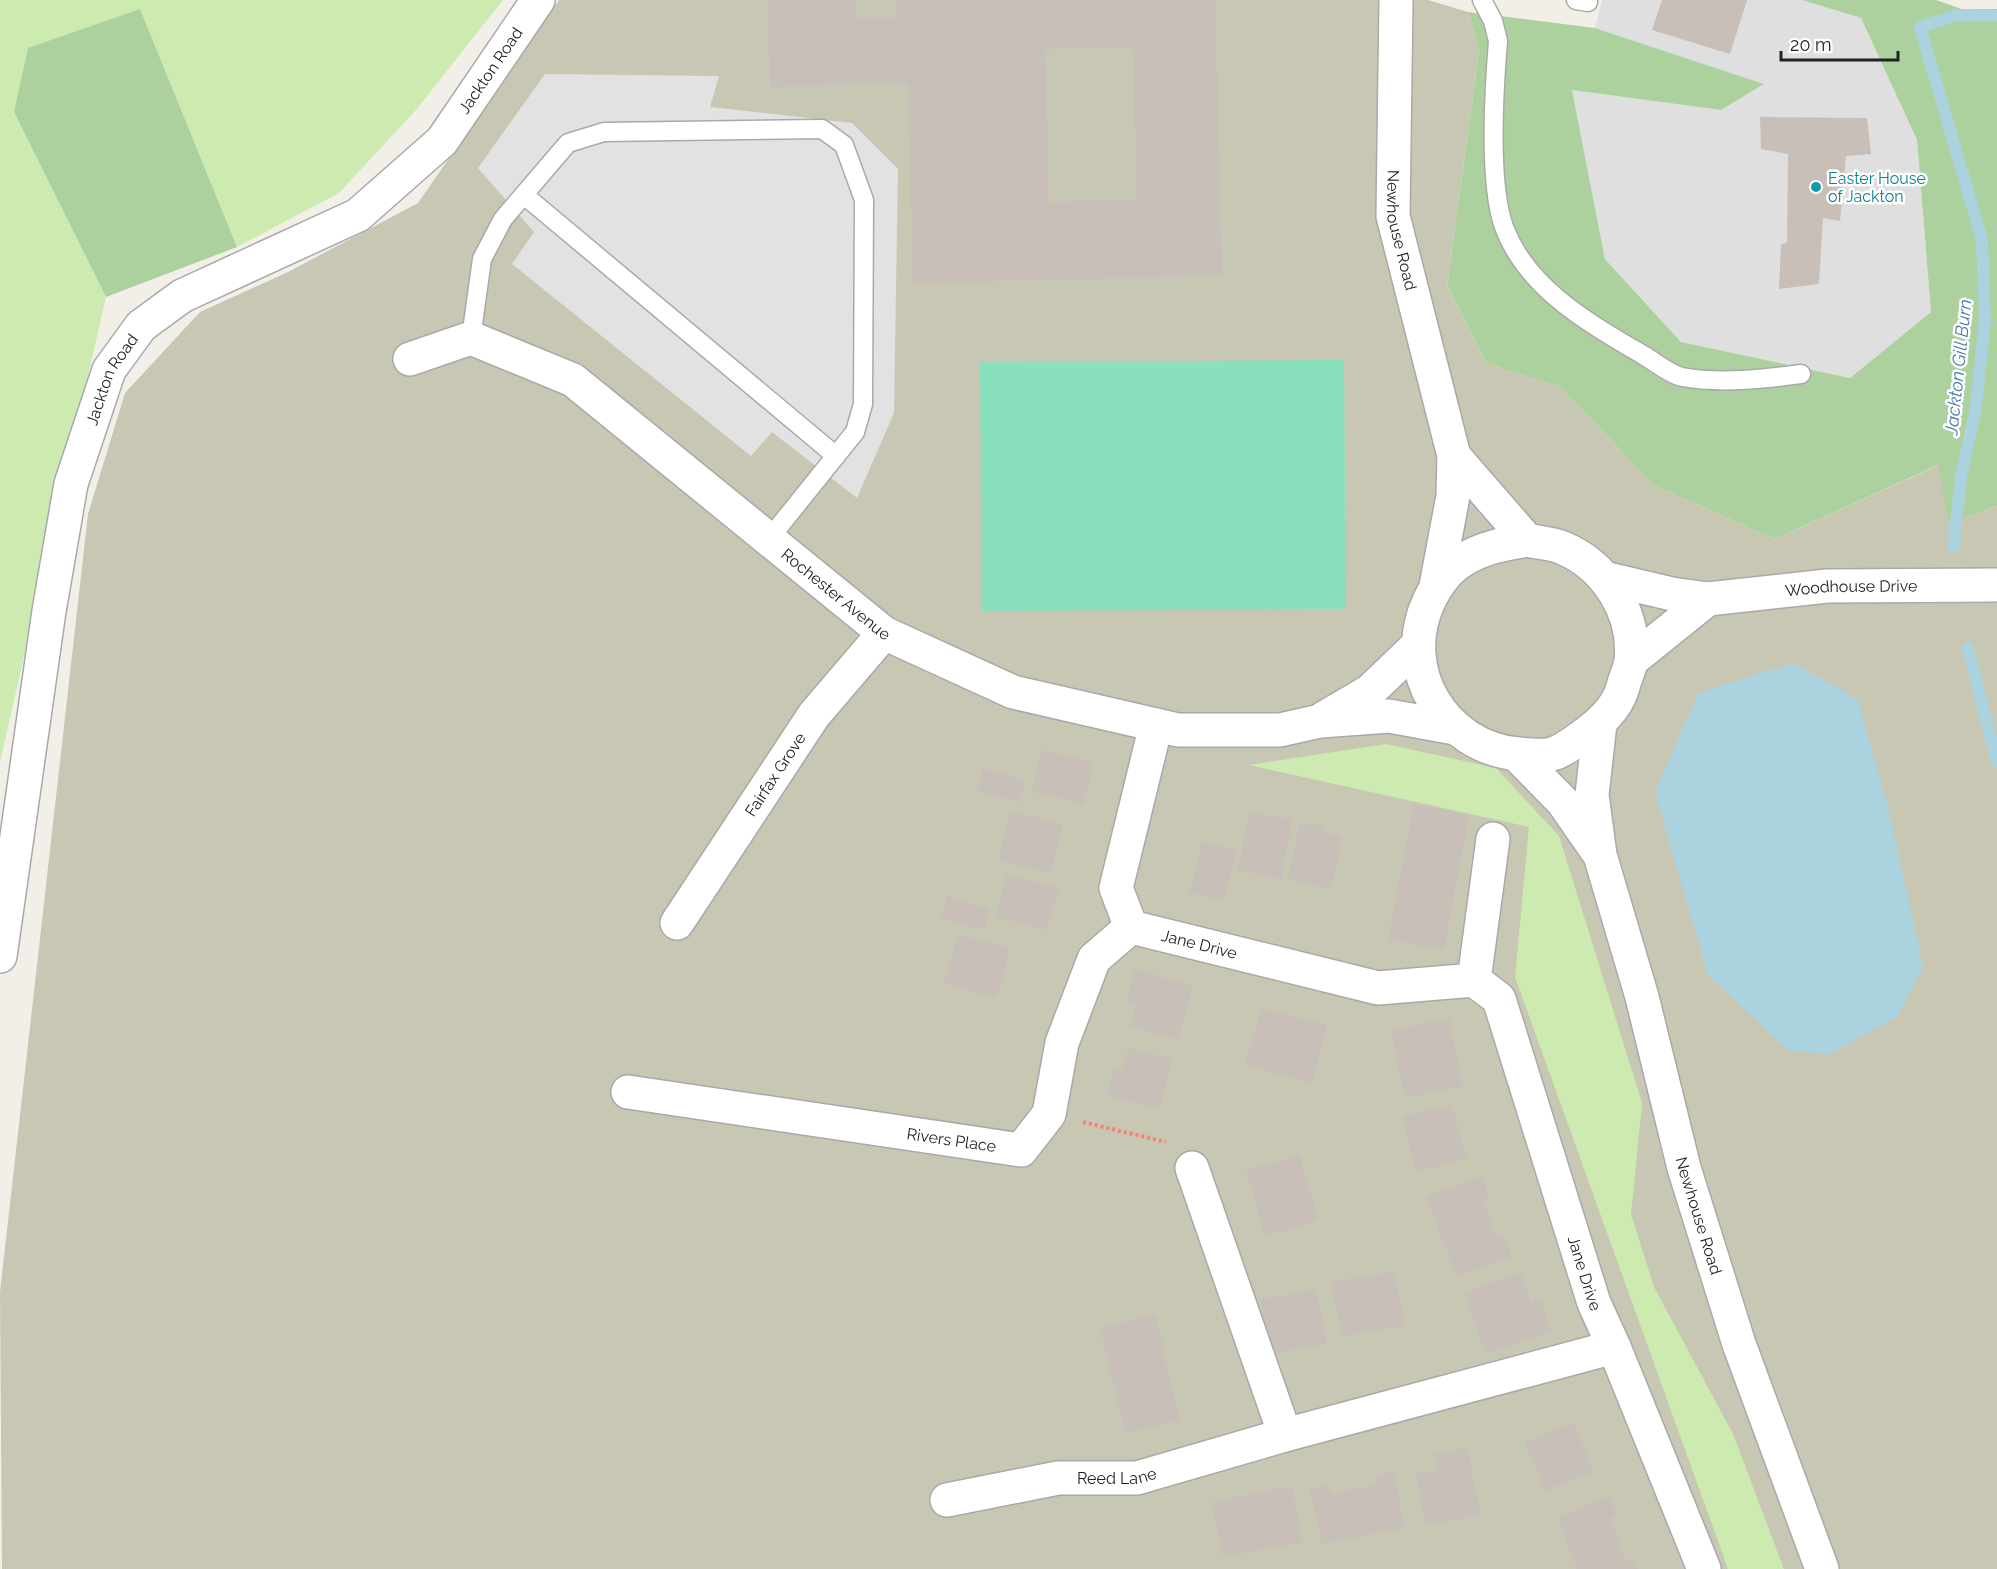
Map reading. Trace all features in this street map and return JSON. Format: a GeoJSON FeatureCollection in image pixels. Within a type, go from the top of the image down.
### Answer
{"type":"FeatureCollection","features":[{"type":"Feature","properties":{"kind":"street","name":"Jackton Road"},"geometry":{"type":"LineString","coordinates":[[0,956],[47,622],[71,484],[109,370],[141,326],[182,296],[358,215],[441,141],[538,0]]}},
{"type":"Feature","properties":{"kind":"street","name":"Newhouse Road"},"geometry":{"type":"LineString","coordinates":[[1396,0],[1393,216],[1455,456],[1453,496],[1436,586]]}},
{"type":"Feature","properties":{"kind":"street"},"geometry":{"type":"LineString","coordinates":[[410,359],[471,338]]}},
{"type":"Feature","properties":{"kind":"street","name":"Rochester Avenue"},"geometry":{"type":"LineString","coordinates":[[471,338],[573,380],[884,633],[1013,692],[1178,730],[1280,730],[1320,721],[1389,716],[1455,728]]}},
{"type":"Feature","properties":{"kind":"street","name":"Newhouse Road"},"geometry":{"type":"LineString","coordinates":[[1455,456],[1527,540]]}},
{"type":"Feature","properties":{"kind":"street"},"geometry":{"type":"LineString","coordinates":[[1527,540],[1562,547],[1593,565],[1616,592],[1629,625],[1631,661],[1621,694],[1600,723],[1551,756],[1503,752],[1470,740],[1443,718],[1425,687],[1417,653],[1421,618],[1436,586],[1461,561],[1492,545],[1527,540]]}},
{"type":"Feature","properties":{"kind":"street","name":"Woodhouse Drive"},"geometry":{"type":"LineString","coordinates":[[1604,578],[1672,594],[1708,599],[1827,586],[1997,585]]}},
{"type":"Feature","properties":{"kind":"street"},"geometry":{"type":"LineString","coordinates":[[1631,661],[1708,599]]}},
{"type":"Feature","properties":{"kind":"street","name":"Fairfax Grove"},"geometry":{"type":"LineString","coordinates":[[677,923],[814,715],[884,633]]}},
{"type":"Feature","properties":{"kind":"street","name":"Rochester Avenue"},"geometry":{"type":"LineString","coordinates":[[1320,721],[1370,691],[1418,645]]}},
{"type":"Feature","properties":{"kind":"street","name":"Newhouse Road"},"geometry":{"type":"LineString","coordinates":[[1600,723],[1592,795],[1600,855],[1642,997],[1684,1168],[1736,1333],[1822,1569]]}},
{"type":"Feature","properties":{"kind":"street"},"geometry":{"type":"LineString","coordinates":[[1131,927],[1116,888],[1156,725]]}},
{"type":"Feature","properties":{"kind":"street","name":"Newhouse Road"},"geometry":{"type":"LineString","coordinates":[[1516,754],[1563,802],[1600,855]]}},
{"type":"Feature","properties":{"kind":"street"},"geometry":{"type":"LineString","coordinates":[[1474,980],[1493,839]]}},
{"type":"Feature","properties":{"kind":"street","name":"Jane Drive"},"geometry":{"type":"LineString","coordinates":[[1131,927],[1378,988],[1474,980],[1499,999],[1594,1303],[1704,1569]]}},
{"type":"Feature","properties":{"kind":"street","name":"Rivers Place"},"geometry":{"type":"LineString","coordinates":[[628,1092],[1021,1150],[1049,1114],[1062,1043],[1094,959],[1131,927]]}},
{"type":"Feature","properties":{"kind":"street"},"geometry":{"type":"LineString","coordinates":[[1192,1168],[1285,1435]]}},
{"type":"Feature","properties":{"kind":"street","name":"Reed Lane"},"geometry":{"type":"LineString","coordinates":[[947,1500],[1058,1479],[1137,1478],[1285,1435],[1614,1347]]}},
{"type":"Feature","properties":{"kind":"lane"},"geometry":{"type":"LineString","coordinates":[[1482,0],[1493,21],[1498,41],[1495,188],[1504,228],[1524,262],[1553,296],[1590,324],[1681,377],[1750,380],[1801,374]]}},
{"type":"Feature","properties":{"kind":"lane"},"geometry":{"type":"LineString","coordinates":[[471,338],[482,259],[503,219],[568,143],[604,132],[822,129],[844,145],[864,200],[863,404],[855,432],[769,539]]}},
{"type":"Feature","properties":{"kind":"lane"},"geometry":{"type":"LineString","coordinates":[[524,195],[836,456]]}},
{"type":"Feature","properties":{"kind":"path"},"geometry":{"type":"LineString","coordinates":[[1049,1114],[1167,1142],[1192,1168]]}},
{"type":"Feature","properties":{"kind":"shaded area"},"geometry":{"type":"Polygon","coordinates":[[[559,0],[1428,0],[1468,12],[1479,51],[1447,286],[1486,363],[1562,388],[1653,485],[1775,539],[1939,465],[1949,524],[1997,506],[1997,1569],[2,1569],[0,1292],[88,514],[125,393],[200,312],[288,272],[418,203],[559,0]]]}},
{"type":"Feature","properties":{"kind":"shaded area","name":"Easter House of Jackton"},"geometry":{"type":"Polygon","coordinates":[[[1602,0],[1802,0],[1861,18],[1917,140],[1931,312],[1850,378],[1681,342],[1605,259],[1572,90],[1721,110],[1764,84],[1595,28],[1602,0]]]}},
{"type":"Feature","properties":{"kind":"shaded area"},"geometry":{"type":"Polygon","coordinates":[[[545,74],[719,76],[710,107],[852,123],[898,169],[894,413],[857,498],[772,432],[751,456],[512,264],[534,232],[478,168],[545,74]]]}},
{"type":"Feature","properties":{"kind":"green space"},"geometry":{"type":"Polygon","coordinates":[[[0,0],[503,0],[416,110],[339,193],[237,247],[140,9],[14,112],[106,297],[0,762],[0,0]]]}},
{"type":"Feature","properties":{"kind":"green space"},"geometry":{"type":"Polygon","coordinates":[[[1802,0],[1936,0],[1962,9],[1997,9],[1997,506],[1949,524],[1938,465],[1775,539],[1653,485],[1562,388],[1486,363],[1447,286],[1479,51],[1468,12],[1595,28],[1764,84],[1721,110],[1572,90],[1605,259],[1681,342],[1850,378],[1931,312],[1917,140],[1861,18],[1802,0]]]}},
{"type":"Feature","properties":{"kind":"green space"},"geometry":{"type":"Polygon","coordinates":[[[140,9],[237,247],[106,297],[14,112],[28,48],[140,9]]]}},
{"type":"Feature","properties":{"kind":"green space"},"geometry":{"type":"Polygon","coordinates":[[[1344,360],[1346,609],[982,611],[980,362],[1344,360]]]}},
{"type":"Feature","properties":{"kind":"green space"},"geometry":{"type":"Polygon","coordinates":[[[1386,744],[1496,768],[1559,836],[1642,1103],[1631,1214],[1654,1287],[1733,1434],[1784,1569],[1728,1569],[1515,977],[1529,827],[1249,765],[1386,744]]]}},
{"type":"Feature","properties":{"kind":"water"},"geometry":{"type":"Polygon","coordinates":[[[1794,663],[1858,700],[1889,812],[1923,967],[1897,1017],[1830,1054],[1789,1051],[1708,975],[1655,793],[1698,693],[1794,663]]]}},
{"type":"Feature","properties":{"kind":"building"},"geometry":{"type":"Polygon","coordinates":[[[768,0],[856,0],[856,18],[897,18],[897,0],[1215,0],[1222,276],[913,283],[908,83],[770,87],[768,0]],[[1133,47],[1045,49],[1049,202],[1137,199],[1133,47]]]}},
{"type":"Feature","properties":{"kind":"building"},"geometry":{"type":"Polygon","coordinates":[[[1662,0],[1747,0],[1730,54],[1652,30],[1662,0]]]}},
{"type":"Feature","properties":{"kind":"building","name":"Easter House of Jackton"},"geometry":{"type":"Polygon","coordinates":[[[1760,117],[1867,118],[1871,154],[1846,156],[1840,221],[1823,218],[1819,284],[1779,289],[1781,244],[1787,243],[1788,154],[1761,149],[1760,117]]]}},
{"type":"Feature","properties":{"kind":"building"},"geometry":{"type":"Polygon","coordinates":[[[1042,750],[1094,762],[1083,804],[1032,792],[1042,750]]]}},
{"type":"Feature","properties":{"kind":"building"},"geometry":{"type":"Polygon","coordinates":[[[983,768],[1026,781],[1019,803],[977,790],[983,768]]]}},
{"type":"Feature","properties":{"kind":"building"},"geometry":{"type":"Polygon","coordinates":[[[1414,804],[1469,815],[1444,949],[1388,940],[1414,804]]]}},
{"type":"Feature","properties":{"kind":"building"},"geometry":{"type":"Polygon","coordinates":[[[1011,811],[1063,824],[1050,873],[998,860],[1011,811]]]}},
{"type":"Feature","properties":{"kind":"building"},"geometry":{"type":"Polygon","coordinates":[[[1249,812],[1292,820],[1281,879],[1238,870],[1249,812]]]}},
{"type":"Feature","properties":{"kind":"building"},"geometry":{"type":"Polygon","coordinates":[[[1300,822],[1323,826],[1322,832],[1342,837],[1332,889],[1288,880],[1300,822]]]}},
{"type":"Feature","properties":{"kind":"building"},"geometry":{"type":"Polygon","coordinates":[[[1202,841],[1236,849],[1224,901],[1190,893],[1202,841]]]}},
{"type":"Feature","properties":{"kind":"building"},"geometry":{"type":"Polygon","coordinates":[[[1006,875],[1058,888],[1047,930],[996,917],[1006,875]]]}},
{"type":"Feature","properties":{"kind":"building"},"geometry":{"type":"Polygon","coordinates":[[[947,896],[990,909],[984,930],[941,918],[947,896]]]}},
{"type":"Feature","properties":{"kind":"building"},"geometry":{"type":"Polygon","coordinates":[[[958,934],[1010,948],[996,998],[944,983],[958,934]]]}},
{"type":"Feature","properties":{"kind":"building"},"geometry":{"type":"Polygon","coordinates":[[[1136,969],[1193,986],[1178,1040],[1131,1026],[1137,1004],[1126,1001],[1136,969]]]}},
{"type":"Feature","properties":{"kind":"building"},"geometry":{"type":"Polygon","coordinates":[[[1261,1008],[1327,1025],[1312,1083],[1245,1065],[1261,1008]]]}},
{"type":"Feature","properties":{"kind":"building"},"geometry":{"type":"Polygon","coordinates":[[[1449,1018],[1463,1086],[1405,1098],[1391,1030],[1449,1018]]]}},
{"type":"Feature","properties":{"kind":"building"},"geometry":{"type":"Polygon","coordinates":[[[1128,1048],[1172,1059],[1160,1109],[1107,1096],[1115,1067],[1123,1069],[1128,1048]]]}},
{"type":"Feature","properties":{"kind":"building"},"geometry":{"type":"Polygon","coordinates":[[[1452,1105],[1466,1159],[1416,1172],[1402,1117],[1452,1105]]]}},
{"type":"Feature","properties":{"kind":"building"},"geometry":{"type":"Polygon","coordinates":[[[1299,1155],[1319,1221],[1265,1236],[1246,1170],[1299,1155]]]}},
{"type":"Feature","properties":{"kind":"building"},"geometry":{"type":"Polygon","coordinates":[[[1482,1176],[1490,1199],[1483,1201],[1490,1221],[1497,1238],[1504,1236],[1511,1256],[1457,1277],[1426,1197],[1482,1176]]]}},
{"type":"Feature","properties":{"kind":"building"},"geometry":{"type":"Polygon","coordinates":[[[1394,1271],[1405,1325],[1342,1337],[1331,1282],[1394,1271]]]}},
{"type":"Feature","properties":{"kind":"building"},"geometry":{"type":"Polygon","coordinates":[[[1520,1273],[1531,1303],[1541,1300],[1551,1331],[1486,1354],[1464,1292],[1520,1273]]]}},
{"type":"Feature","properties":{"kind":"building"},"geometry":{"type":"Polygon","coordinates":[[[1316,1289],[1327,1343],[1270,1354],[1260,1300],[1316,1289]]]}},
{"type":"Feature","properties":{"kind":"building"},"geometry":{"type":"Polygon","coordinates":[[[1155,1315],[1180,1420],[1126,1433],[1100,1327],[1155,1315]]]}},
{"type":"Feature","properties":{"kind":"building"},"geometry":{"type":"Polygon","coordinates":[[[1573,1423],[1593,1471],[1545,1491],[1525,1442],[1573,1423]]]}},
{"type":"Feature","properties":{"kind":"building"},"geometry":{"type":"Polygon","coordinates":[[[1467,1448],[1481,1515],[1426,1525],[1416,1474],[1437,1470],[1434,1454],[1467,1448]]]}},
{"type":"Feature","properties":{"kind":"building"},"geometry":{"type":"Polygon","coordinates":[[[1394,1472],[1404,1528],[1322,1544],[1310,1489],[1330,1485],[1332,1493],[1376,1485],[1374,1476],[1394,1472]]]}},
{"type":"Feature","properties":{"kind":"building"},"geometry":{"type":"Polygon","coordinates":[[[1292,1486],[1303,1542],[1223,1557],[1212,1502],[1292,1486]]]}},
{"type":"Feature","properties":{"kind":"building"},"geometry":{"type":"Polygon","coordinates":[[[1610,1496],[1617,1515],[1610,1518],[1625,1561],[1634,1557],[1638,1569],[1577,1569],[1558,1517],[1610,1496]]]}},
{"type":"Feature","properties":{"kind":"waterway","name":"Jackton Gill Burn"},"geometry":{"type":"LineString","coordinates":[[1953,547],[1962,471],[1975,413],[1985,321],[1982,240],[1920,27],[1957,15],[1997,16]]}},
{"type":"Feature","properties":{"kind":"waterway","name":"Jackton Gill Burn"},"geometry":{"type":"LineString","coordinates":[[1968,648],[1997,762]]}},
{"type":"Feature","properties":{"kind":"place","name":"Easter House of Jackton"},"geometry":{"type":"Point","coordinates":[1816,187]}}]}
